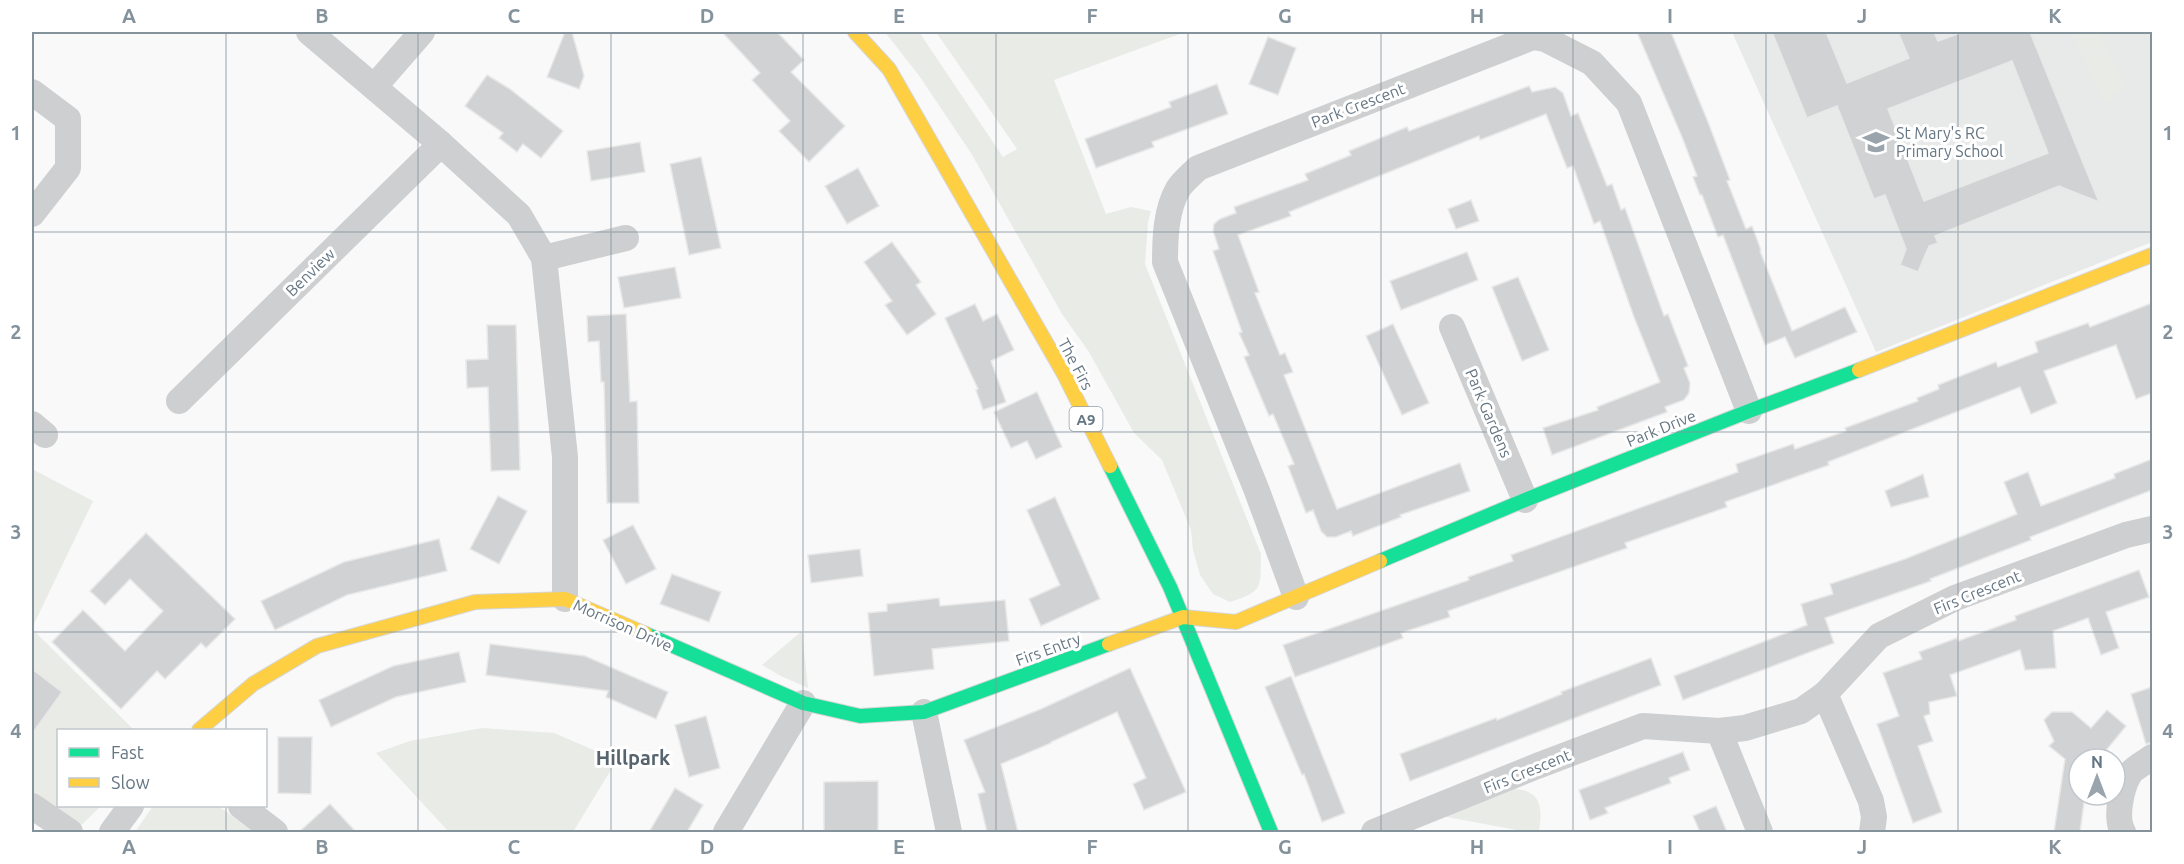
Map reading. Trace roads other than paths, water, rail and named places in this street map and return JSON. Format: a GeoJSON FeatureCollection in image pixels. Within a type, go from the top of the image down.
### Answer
{"type":"FeatureCollection","features":[{"type":"Feature","properties":{"kind":"street"},"geometry":{"type":"LineString","coordinates":[[309,32],[441,144],[519,216],[544,258],[565,457],[565,599]]}},
{"type":"Feature","properties":{"kind":"street"},"geometry":{"type":"LineString","coordinates":[[374,87],[422,32]]}},
{"type":"Feature","properties":{"kind":"street","name":"The Firs"},"geometry":{"type":"LineString","coordinates":[[855,32],[889,69],[1064,374],[1170,587],[1271,832]]}},
{"type":"Feature","properties":{"kind":"street","name":"Park Crescent"},"geometry":{"type":"LineString","coordinates":[[1296,597],[1257,491],[1165,262],[1170,206],[1179,187],[1198,168],[1533,37],[1545,39],[1592,63],[1629,103],[1749,411]]}},
{"type":"Feature","properties":{"kind":"street"},"geometry":{"type":"LineString","coordinates":[[32,92],[68,119],[68,168],[32,214]]}},
{"type":"Feature","properties":{"kind":"street","name":"Benview"},"geometry":{"type":"LineString","coordinates":[[179,401],[441,144]]}},
{"type":"Feature","properties":{"kind":"street"},"geometry":{"type":"LineString","coordinates":[[544,258],[626,238]]}},
{"type":"Feature","properties":{"kind":"street","name":"Park Drive"},"geometry":{"type":"LineString","coordinates":[[1183,617],[1236,622],[1525,500],[2152,255]]}},
{"type":"Feature","properties":{"kind":"street","name":"Park Gardens"},"geometry":{"type":"LineString","coordinates":[[1452,327],[1525,500]]}},
{"type":"Feature","properties":{"kind":"street","name":"Firs Crescent"},"geometry":{"type":"LineString","coordinates":[[1374,832],[1643,726],[1719,731],[1745,728],[1801,711],[1825,694],[1879,636],[1955,598],[2126,535],[2152,529]]}},
{"type":"Feature","properties":{"kind":"street","name":"Morrison Drive"},"geometry":{"type":"LineString","coordinates":[[200,729],[253,684],[317,646],[475,602],[565,599],[803,703],[860,716],[924,712]]}},
{"type":"Feature","properties":{"kind":"street","name":"Firs Entry"},"geometry":{"type":"LineString","coordinates":[[924,712],[1183,617]]}},
{"type":"Feature","properties":{"kind":"street"},"geometry":{"type":"LineString","coordinates":[[1825,694],[1871,801],[1874,817],[1872,832]]}},
{"type":"Feature","properties":{"kind":"street"},"geometry":{"type":"LineString","coordinates":[[726,832],[803,703]]}},
{"type":"Feature","properties":{"kind":"street"},"geometry":{"type":"LineString","coordinates":[[924,712],[949,832]]}},
{"type":"Feature","properties":{"kind":"street"},"geometry":{"type":"LineString","coordinates":[[1719,731],[1760,832]]}},
{"type":"Feature","properties":{"kind":"street"},"geometry":{"type":"LineString","coordinates":[[2123,832],[2120,827],[2121,797],[2130,773],[2152,757]]}},
{"type":"Feature","properties":{"kind":"street"},"geometry":{"type":"LineString","coordinates":[[32,806],[70,832]]}},
{"type":"Feature","properties":{"kind":"street"},"geometry":{"type":"LineString","coordinates":[[112,832],[130,807]]}},
{"type":"Feature","properties":{"kind":"street"},"geometry":{"type":"LineString","coordinates":[[242,807],[275,832]]}},
{"type":"Feature","properties":{"kind":"place","name":"St Mary's RC Primary School"},"geometry":{"type":"Point","coordinates":[1876,142]}},
{"type":"Feature","properties":{"kind":"district","name":"Hillpark"},"geometry":{"type":"Point","coordinates":[633,757]}}]}
